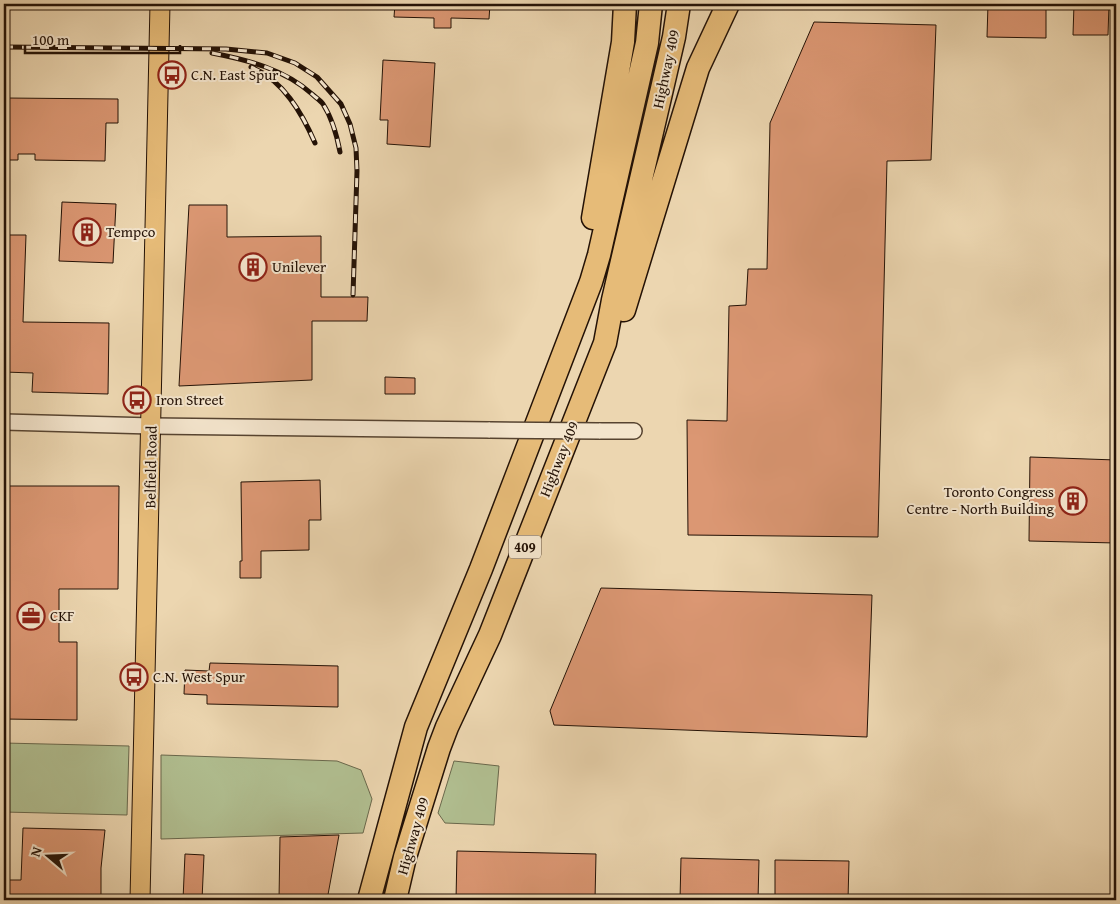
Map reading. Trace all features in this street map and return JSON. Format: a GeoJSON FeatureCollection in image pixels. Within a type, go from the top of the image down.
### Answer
{"type":"FeatureCollection","features":[{"type":"Feature","properties":{"kind":"highway"},"geometry":{"type":"LineString","coordinates":[[591,282],[589,242],[623,42],[625,4]]}},
{"type":"Feature","properties":{"kind":"highway","name":"Highway 409"},"geometry":{"type":"LineString","coordinates":[[369,900],[416,727],[481,569],[591,282],[599,255],[647,43],[651,4]]}},
{"type":"Feature","properties":{"kind":"highway","name":"Highway 409"},"geometry":{"type":"LineString","coordinates":[[395,900],[405,857],[447,726],[490,635],[605,344],[613,300],[674,37],[679,4]]}},
{"type":"Feature","properties":{"kind":"highway"},"geometry":{"type":"LineString","coordinates":[[605,344],[626,307],[698,68],[728,4]]}},
{"type":"Feature","properties":{"kind":"main road","name":"Belfield Road"},"geometry":{"type":"LineString","coordinates":[[140,900],[160,4]]}},
{"type":"Feature","properties":{"kind":"street"},"geometry":{"type":"LineString","coordinates":[[4,422],[152,426],[634,431]]}},
{"type":"Feature","properties":{"kind":"green space"},"geometry":{"type":"Polygon","coordinates":[[[4,743],[129,746],[127,815],[4,812],[4,743]]]}},
{"type":"Feature","properties":{"kind":"green space"},"geometry":{"type":"Polygon","coordinates":[[[161,755],[337,761],[361,770],[372,799],[363,833],[161,839],[161,755]]]}},
{"type":"Feature","properties":{"kind":"green space"},"geometry":{"type":"Polygon","coordinates":[[[454,761],[499,766],[494,825],[445,823],[438,813],[454,761]]]}},
{"type":"Feature","properties":{"kind":"building"},"geometry":{"type":"Polygon","coordinates":[[[395,4],[490,4],[489,19],[451,18],[451,28],[434,28],[434,18],[394,17],[395,4]]]}},
{"type":"Feature","properties":{"kind":"building"},"geometry":{"type":"Polygon","coordinates":[[[988,4],[1046,4],[1046,38],[987,37],[988,4]]]}},
{"type":"Feature","properties":{"kind":"building"},"geometry":{"type":"Polygon","coordinates":[[[1074,4],[1109,4],[1108,35],[1073,35],[1074,4]]]}},
{"type":"Feature","properties":{"kind":"building"},"geometry":{"type":"Polygon","coordinates":[[[814,22],[936,25],[931,160],[887,161],[878,537],[688,535],[687,420],[727,421],[729,306],[746,305],[748,269],[767,269],[770,123],[814,22]]]}},
{"type":"Feature","properties":{"kind":"building"},"geometry":{"type":"Polygon","coordinates":[[[383,60],[435,63],[430,147],[387,144],[388,120],[380,120],[383,60]]]}},
{"type":"Feature","properties":{"kind":"building"},"geometry":{"type":"Polygon","coordinates":[[[6,98],[118,99],[118,123],[106,123],[105,161],[35,160],[35,154],[18,154],[18,160],[5,160],[6,98]]]}},
{"type":"Feature","properties":{"kind":"building","name":"Tempco"},"geometry":{"type":"Polygon","coordinates":[[[62,202],[116,204],[113,263],[59,261],[62,202]]]}},
{"type":"Feature","properties":{"kind":"building","name":"Unilever"},"geometry":{"type":"Polygon","coordinates":[[[189,205],[227,205],[227,237],[321,236],[321,297],[368,297],[367,321],[312,321],[312,380],[179,386],[189,205]]]}},
{"type":"Feature","properties":{"kind":"building"},"geometry":{"type":"Polygon","coordinates":[[[4,235],[26,235],[23,322],[109,323],[108,394],[32,392],[33,373],[4,372],[4,235]]]}},
{"type":"Feature","properties":{"kind":"building"},"geometry":{"type":"Polygon","coordinates":[[[385,377],[415,378],[415,394],[385,394],[385,377]]]}},
{"type":"Feature","properties":{"kind":"building","name":"Toronto Congress Centre - North Building"},"geometry":{"type":"Polygon","coordinates":[[[1030,457],[1116,460],[1116,543],[1029,541],[1030,457]]]}},
{"type":"Feature","properties":{"kind":"building"},"geometry":{"type":"Polygon","coordinates":[[[320,480],[321,520],[309,520],[309,550],[261,551],[261,578],[240,578],[240,561],[242,561],[241,482],[320,480]]]}},
{"type":"Feature","properties":{"kind":"building","name":"CKF"},"geometry":{"type":"Polygon","coordinates":[[[4,486],[119,486],[118,589],[59,589],[59,642],[77,642],[77,720],[4,719],[4,486]]]}},
{"type":"Feature","properties":{"kind":"building"},"geometry":{"type":"Polygon","coordinates":[[[601,588],[872,595],[867,737],[554,725],[550,711],[601,588]]]}},
{"type":"Feature","properties":{"kind":"building"},"geometry":{"type":"Polygon","coordinates":[[[210,663],[338,666],[338,707],[207,704],[207,695],[184,694],[185,670],[209,671],[210,663]]]}},
{"type":"Feature","properties":{"kind":"building"},"geometry":{"type":"Polygon","coordinates":[[[23,828],[105,830],[101,868],[101,900],[9,900],[9,880],[21,880],[23,828]]]}},
{"type":"Feature","properties":{"kind":"building"},"geometry":{"type":"Polygon","coordinates":[[[339,835],[327,900],[279,900],[280,837],[339,835]]]}},
{"type":"Feature","properties":{"kind":"building"},"geometry":{"type":"Polygon","coordinates":[[[457,851],[596,854],[595,900],[456,900],[457,851]]]}},
{"type":"Feature","properties":{"kind":"building"},"geometry":{"type":"Polygon","coordinates":[[[185,854],[204,855],[202,900],[183,900],[185,854]]]}},
{"type":"Feature","properties":{"kind":"building"},"geometry":{"type":"Polygon","coordinates":[[[681,858],[759,860],[758,900],[680,900],[681,858]]]}},
{"type":"Feature","properties":{"kind":"building"},"geometry":{"type":"Polygon","coordinates":[[[775,860],[849,861],[848,900],[775,900],[775,860]]]}},
{"type":"Feature","properties":{"kind":"railway"},"geometry":{"type":"LineString","coordinates":[[4,47],[226,49],[267,53],[295,63],[317,77],[341,104],[350,124],[356,148],[353,295]]}},
{"type":"Feature","properties":{"kind":"railway"},"geometry":{"type":"LineString","coordinates":[[212,53],[265,67],[301,85],[320,101],[326,109],[334,127],[340,152]]}},
{"type":"Feature","properties":{"kind":"railway"},"geometry":{"type":"LineString","coordinates":[[251,67],[273,80],[282,89],[304,120],[315,143]]}},
{"type":"Feature","properties":{"kind":"place","name":"C.N. East Spur"},"geometry":{"type":"Point","coordinates":[172,75]}},
{"type":"Feature","properties":{"kind":"place","name":"Tempco"},"geometry":{"type":"Point","coordinates":[87,232]}},
{"type":"Feature","properties":{"kind":"place","name":"Unilever"},"geometry":{"type":"Point","coordinates":[253,267]}},
{"type":"Feature","properties":{"kind":"place","name":"Iron Street"},"geometry":{"type":"Point","coordinates":[137,400]}},
{"type":"Feature","properties":{"kind":"place","name":"Toronto Congress Centre - North Building"},"geometry":{"type":"Point","coordinates":[1073,501]}},
{"type":"Feature","properties":{"kind":"place","name":"CKF"},"geometry":{"type":"Point","coordinates":[31,616]}},
{"type":"Feature","properties":{"kind":"place","name":"C.N. West Spur"},"geometry":{"type":"Point","coordinates":[134,677]}}]}
